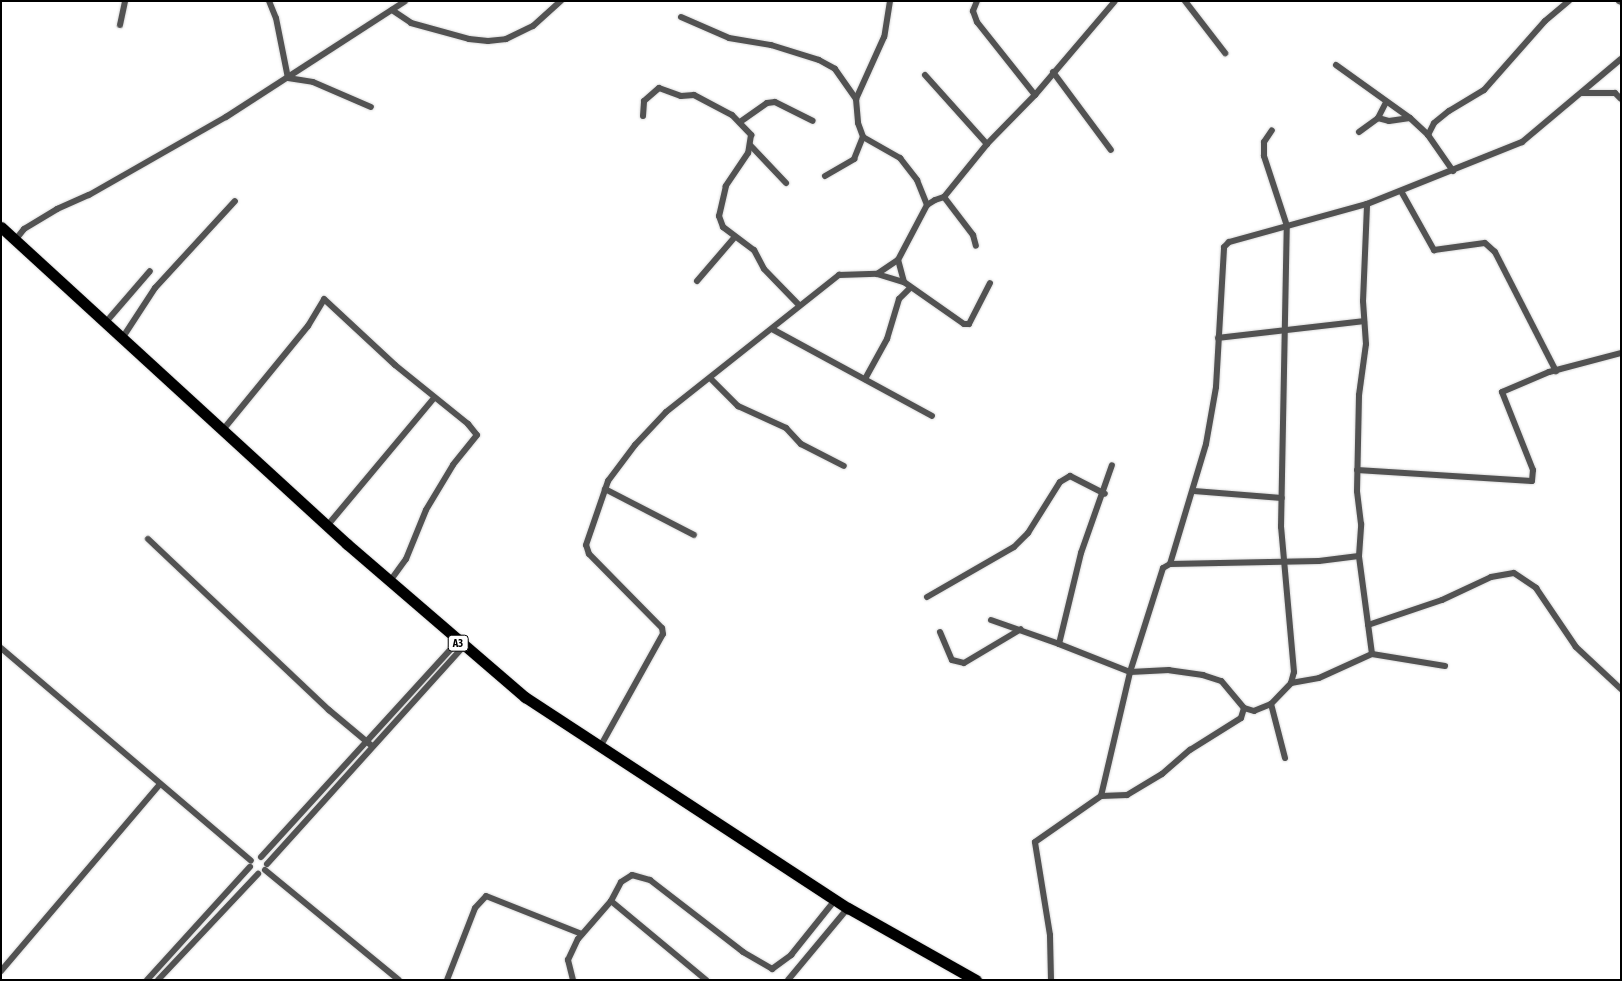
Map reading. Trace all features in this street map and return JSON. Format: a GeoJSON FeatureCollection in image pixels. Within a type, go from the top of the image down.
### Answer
{"type":"FeatureCollection","features":[{"type":"Feature","properties":{"kind":"highway","name":"A3"},"geometry":{"type":"LineString","coordinates":[[1,227],[389,582],[460,645],[525,697],[600,748],[835,900],[976,980]]}},
{"type":"Feature","properties":{"kind":"street"},"geometry":{"type":"LineString","coordinates":[[120,25],[125,1]]}},
{"type":"Feature","properties":{"kind":"street"},"geometry":{"type":"LineString","coordinates":[[269,1],[276,18],[288,78]]}},
{"type":"Feature","properties":{"kind":"street"},"geometry":{"type":"LineString","coordinates":[[16,239],[24,229],[57,209],[139,167],[288,78],[405,1]]}},
{"type":"Feature","properties":{"kind":"street"},"geometry":{"type":"LineString","coordinates":[[392,10],[411,23],[469,40],[488,41],[506,39],[533,26],[561,1]]}},
{"type":"Feature","properties":{"kind":"street"},"geometry":{"type":"LineString","coordinates":[[977,1],[973,11],[977,22],[1035,96]]}},
{"type":"Feature","properties":{"kind":"street"},"geometry":{"type":"LineString","coordinates":[[877,274],[898,260],[926,205],[944,197],[987,144],[1035,96],[1115,1]]}},
{"type":"Feature","properties":{"kind":"street"},"geometry":{"type":"LineString","coordinates":[[1185,1],[1225,53]]}},
{"type":"Feature","properties":{"kind":"street"},"geometry":{"type":"LineString","coordinates":[[1428,135],[1441,117],[1484,90],[1545,21],[1568,1]]}},
{"type":"Feature","properties":{"kind":"street"},"geometry":{"type":"LineString","coordinates":[[856,99],[884,37],[889,2]]}},
{"type":"Feature","properties":{"kind":"street"},"geometry":{"type":"LineString","coordinates":[[681,17],[729,38],[771,45],[819,60],[835,69],[856,99],[863,137],[854,159],[826,176]]}},
{"type":"Feature","properties":{"kind":"street"},"geometry":{"type":"LineString","coordinates":[[1170,564],[1194,491],[1216,387],[1224,247],[1229,242],[1367,204],[1453,171],[1530,137],[1543,121],[1582,93],[1621,59]]}},
{"type":"Feature","properties":{"kind":"street"},"geometry":{"type":"LineString","coordinates":[[1336,65],[1355,76],[1385,104],[1410,118],[1428,135],[1453,171]]}},
{"type":"Feature","properties":{"kind":"street"},"geometry":{"type":"LineString","coordinates":[[1054,72],[1111,150]]}},
{"type":"Feature","properties":{"kind":"street"},"geometry":{"type":"LineString","coordinates":[[925,75],[987,144]]}},
{"type":"Feature","properties":{"kind":"street"},"geometry":{"type":"LineString","coordinates":[[288,78],[313,82],[372,106]]}},
{"type":"Feature","properties":{"kind":"street"},"geometry":{"type":"LineString","coordinates":[[643,116],[644,101],[660,88],[681,96],[694,95],[740,122],[752,134],[751,146],[719,207],[723,227],[734,238],[754,250],[764,269],[799,305]]}},
{"type":"Feature","properties":{"kind":"street"},"geometry":{"type":"LineString","coordinates":[[1582,93],[1615,93],[1621,99]]}},
{"type":"Feature","properties":{"kind":"street"},"geometry":{"type":"LineString","coordinates":[[740,122],[767,103],[775,102],[812,122]]}},
{"type":"Feature","properties":{"kind":"street"},"geometry":{"type":"LineString","coordinates":[[1359,132],[1378,118],[1385,104]]}},
{"type":"Feature","properties":{"kind":"street"},"geometry":{"type":"LineString","coordinates":[[1378,118],[1390,121],[1410,118]]}},
{"type":"Feature","properties":{"kind":"street"},"geometry":{"type":"LineString","coordinates":[[991,620],[1021,629],[1130,672],[1169,670],[1216,678],[1244,708],[1254,711],[1271,704],[1290,683],[1294,654],[1283,560],[1282,498],[1288,330],[1287,226],[1264,156],[1264,142],[1272,130]]}},
{"type":"Feature","properties":{"kind":"street"},"geometry":{"type":"LineString","coordinates":[[863,137],[900,158],[917,180],[926,205]]}},
{"type":"Feature","properties":{"kind":"street"},"geometry":{"type":"LineString","coordinates":[[751,146],[786,183]]}},
{"type":"Feature","properties":{"kind":"street"},"geometry":{"type":"LineString","coordinates":[[1401,191],[1434,250],[1485,243],[1494,252],[1556,371]]}},
{"type":"Feature","properties":{"kind":"street"},"geometry":{"type":"LineString","coordinates":[[944,197],[973,235],[976,246]]}},
{"type":"Feature","properties":{"kind":"street"},"geometry":{"type":"LineString","coordinates":[[122,337],[155,288],[235,201]]}},
{"type":"Feature","properties":{"kind":"street"},"geometry":{"type":"LineString","coordinates":[[1367,204],[1358,470],[1359,556],[1372,654]]}},
{"type":"Feature","properties":{"kind":"street"},"geometry":{"type":"LineString","coordinates":[[697,281],[734,238]]}},
{"type":"Feature","properties":{"kind":"street"},"geometry":{"type":"LineString","coordinates":[[898,260],[904,282],[909,289],[964,324],[969,324],[990,283]]}},
{"type":"Feature","properties":{"kind":"street"},"geometry":{"type":"LineString","coordinates":[[106,322],[150,271]]}},
{"type":"Feature","properties":{"kind":"street"},"geometry":{"type":"LineString","coordinates":[[600,748],[662,634],[662,628],[586,549],[604,489],[635,445],[666,412],[839,275],[877,274],[904,282]]}},
{"type":"Feature","properties":{"kind":"street"},"geometry":{"type":"LineString","coordinates":[[866,379],[887,339],[899,299],[909,289]]}},
{"type":"Feature","properties":{"kind":"street"},"geometry":{"type":"LineString","coordinates":[[222,430],[284,350],[308,326],[324,299],[477,436],[453,465],[426,510],[406,559],[389,582]]}},
{"type":"Feature","properties":{"kind":"street"},"geometry":{"type":"LineString","coordinates":[[1218,338],[1364,321]]}},
{"type":"Feature","properties":{"kind":"street"},"geometry":{"type":"LineString","coordinates":[[772,329],[932,416]]}},
{"type":"Feature","properties":{"kind":"street"},"geometry":{"type":"LineString","coordinates":[[1358,470],[1532,480],[1533,470],[1502,392],[1556,371],[1621,353]]}},
{"type":"Feature","properties":{"kind":"street"},"geometry":{"type":"LineString","coordinates":[[710,378],[738,406],[786,428],[801,444],[844,466]]}},
{"type":"Feature","properties":{"kind":"street"},"geometry":{"type":"LineString","coordinates":[[327,526],[434,398]]}},
{"type":"Feature","properties":{"kind":"street"},"geometry":{"type":"LineString","coordinates":[[1059,644],[1081,554],[1105,494],[1112,465]]}},
{"type":"Feature","properties":{"kind":"street"},"geometry":{"type":"LineString","coordinates":[[927,598],[1014,547],[1028,533],[1065,479],[1076,479],[1105,494]]}},
{"type":"Feature","properties":{"kind":"street"},"geometry":{"type":"LineString","coordinates":[[604,489],[694,534]]}},
{"type":"Feature","properties":{"kind":"street"},"geometry":{"type":"LineString","coordinates":[[1194,491],[1282,498]]}},
{"type":"Feature","properties":{"kind":"street"},"geometry":{"type":"LineString","coordinates":[[148,539],[370,744]]}},
{"type":"Feature","properties":{"kind":"street"},"geometry":{"type":"LineString","coordinates":[[1101,796],[1130,672],[1163,568],[1170,564],[1283,560],[1319,561],[1359,556]]}},
{"type":"Feature","properties":{"kind":"street"},"geometry":{"type":"LineString","coordinates":[[1368,625],[1442,600],[1491,577],[1514,573],[1536,588],[1576,647],[1621,689]]}},
{"type":"Feature","properties":{"kind":"street"},"geometry":{"type":"LineString","coordinates":[[940,632],[952,660],[964,663],[1021,629]]}},
{"type":"Feature","properties":{"kind":"street"},"geometry":{"type":"LineString","coordinates":[[147,980],[250,864],[262,857],[370,744],[460,645]]}},
{"type":"Feature","properties":{"kind":"street"},"geometry":{"type":"LineString","coordinates":[[1,648],[160,784],[250,864],[258,874]]}},
{"type":"Feature","properties":{"kind":"street"},"geometry":{"type":"LineString","coordinates":[[1290,683],[1319,678],[1372,654],[1445,666]]}},
{"type":"Feature","properties":{"kind":"street"},"geometry":{"type":"LineString","coordinates":[[1271,704],[1285,758]]}},
{"type":"Feature","properties":{"kind":"street"},"geometry":{"type":"LineString","coordinates":[[1051,980],[1050,935],[1035,842],[1101,796],[1127,795],[1134,791],[1242,718],[1244,708]]}},
{"type":"Feature","properties":{"kind":"street"},"geometry":{"type":"LineString","coordinates":[[158,980],[266,867],[370,744]]}},
{"type":"Feature","properties":{"kind":"street"},"geometry":{"type":"LineString","coordinates":[[1,971],[160,784]]}},
{"type":"Feature","properties":{"kind":"street"},"geometry":{"type":"LineString","coordinates":[[262,857],[266,867],[399,980]]}},
{"type":"Feature","properties":{"kind":"street"},"geometry":{"type":"LineString","coordinates":[[573,980],[568,960],[582,934],[611,901],[625,878],[636,874],[645,877],[772,969],[791,955],[835,900]]}},
{"type":"Feature","properties":{"kind":"street"},"geometry":{"type":"LineString","coordinates":[[447,980],[471,915],[486,896],[582,934]]}},
{"type":"Feature","properties":{"kind":"street"},"geometry":{"type":"LineString","coordinates":[[611,901],[706,980]]}},
{"type":"Feature","properties":{"kind":"street"},"geometry":{"type":"LineString","coordinates":[[788,980],[848,908]]}}]}
